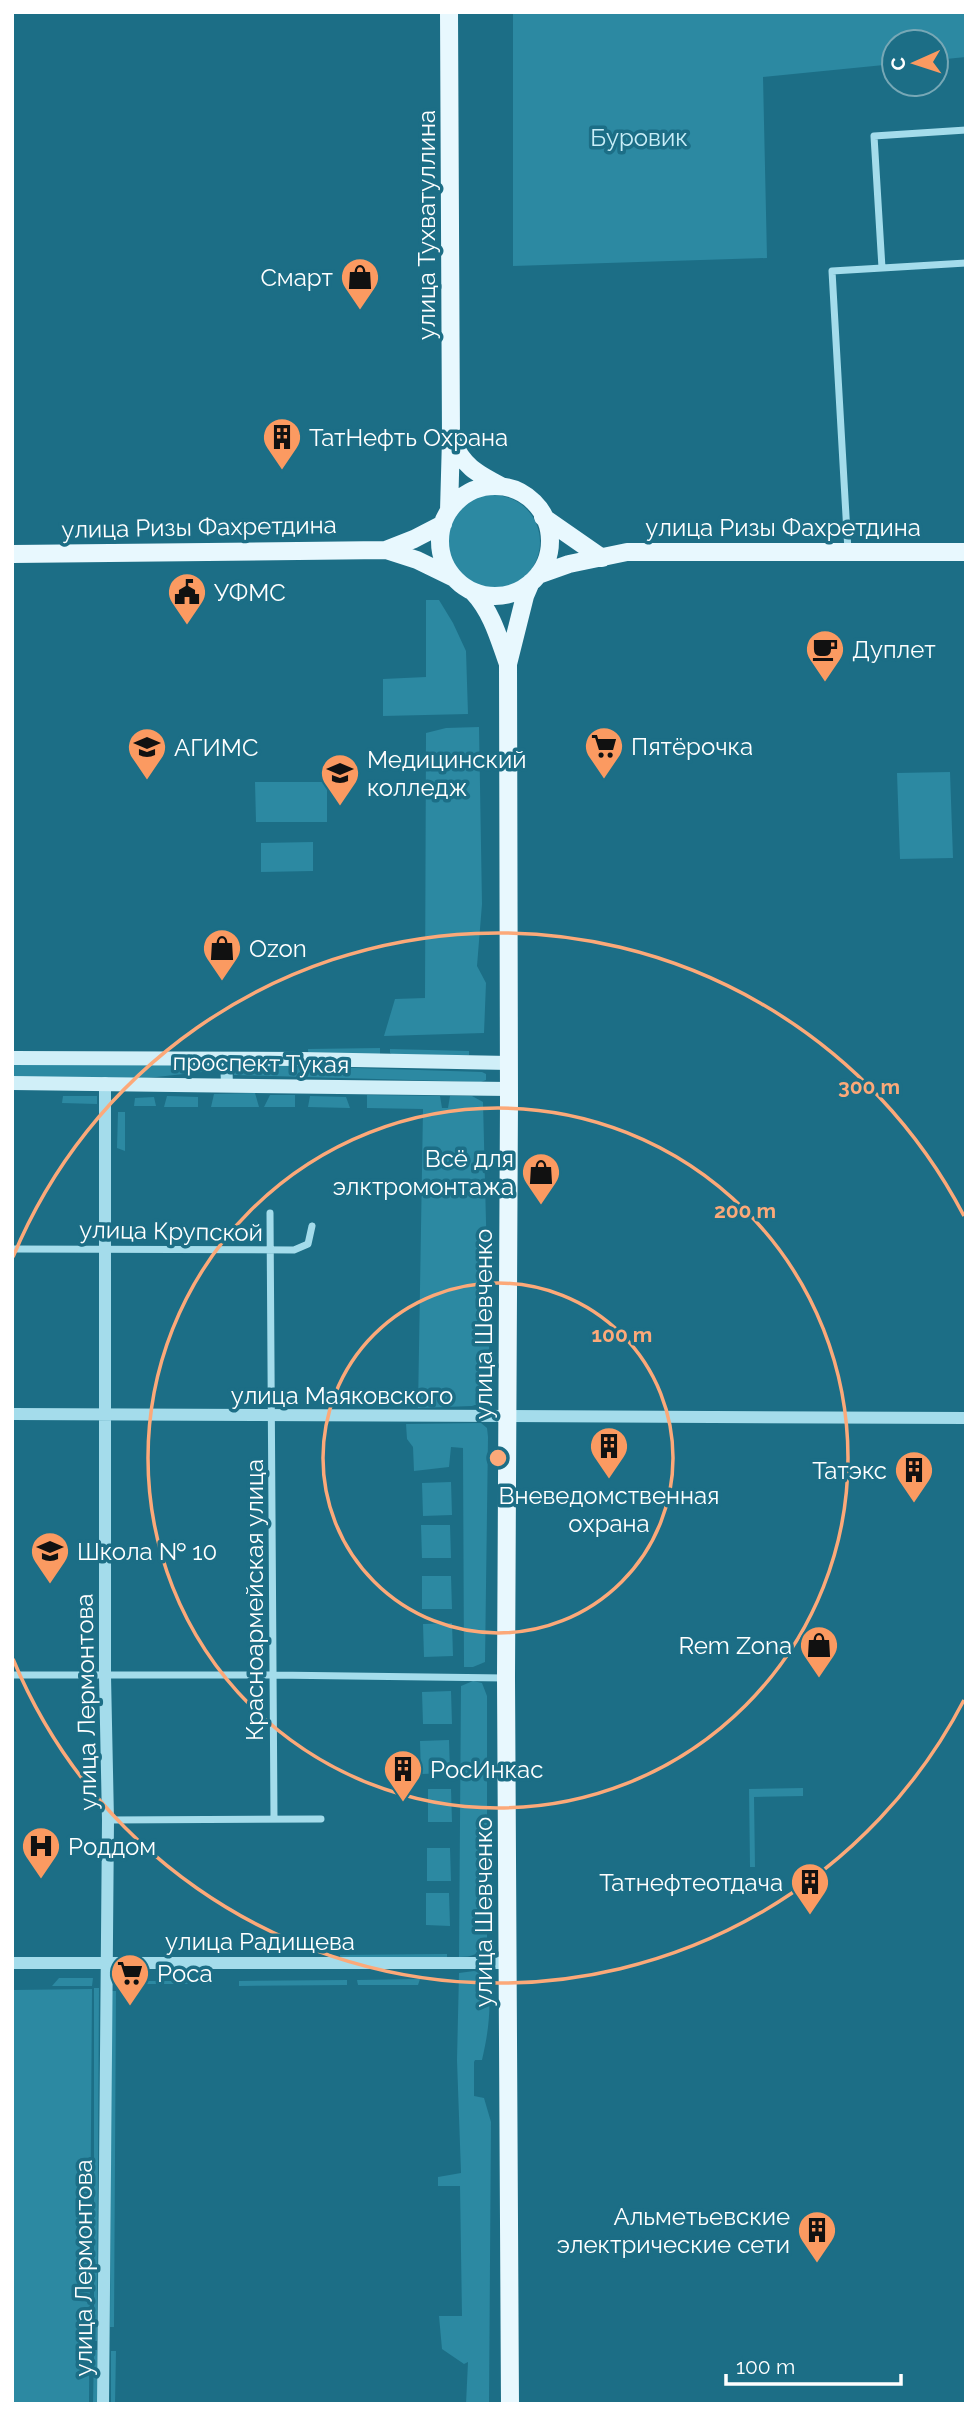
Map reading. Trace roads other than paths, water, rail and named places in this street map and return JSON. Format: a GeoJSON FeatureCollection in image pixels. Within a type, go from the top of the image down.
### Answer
{"type":"FeatureCollection","features":[{"type":"Feature","properties":{"kind":"main road","name":"улица Тухватуллина"},"geometry":{"type":"LineString","coordinates":[[446,517],[451,439],[449,12]]}},
{"type":"Feature","properties":{"kind":"main road"},"geometry":{"type":"LineString","coordinates":[[451,439],[468,467],[527,497],[543,517],[602,558]]}},
{"type":"Feature","properties":{"kind":"main road"},"geometry":{"type":"LineString","coordinates":[[386,550],[414,539],[446,517],[467,494],[491,487],[504,487]]}},
{"type":"Feature","properties":{"kind":"main road"},"geometry":{"type":"LineString","coordinates":[[446,517],[440,533],[441,552],[454,578]]}},
{"type":"Feature","properties":{"kind":"main road"},"geometry":{"type":"LineString","coordinates":[[508,664],[525,596],[546,561],[548,531],[543,517]]}},
{"type":"Feature","properties":{"kind":"main road"},"geometry":{"type":"LineString","coordinates":[[386,550],[417,560],[454,578],[473,592],[481,600],[492,620],[508,664]]}},
{"type":"Feature","properties":{"kind":"main road","name":"улица Ризы Фахретдина"},"geometry":{"type":"LineString","coordinates":[[12,554],[386,550]]}},
{"type":"Feature","properties":{"kind":"main road","name":"улица Ризы Фахретдина"},"geometry":{"type":"LineString","coordinates":[[535,578],[569,564],[627,552],[966,552]]}},
{"type":"Feature","properties":{"kind":"main road"},"geometry":{"type":"LineString","coordinates":[[473,592],[504,596],[518,591],[535,578]]}},
{"type":"Feature","properties":{"kind":"main road","name":"улица Шевченко"},"geometry":{"type":"LineString","coordinates":[[508,664],[506,1678],[510,2404]]}},
{"type":"Feature","properties":{"kind":"main road","name":"проспект Тукая"},"geometry":{"type":"LineString","coordinates":[[12,1058],[509,1063]]}},
{"type":"Feature","properties":{"kind":"main road","name":"проспект Тукая"},"geometry":{"type":"LineString","coordinates":[[12,1083],[509,1089]]}},
{"type":"Feature","properties":{"kind":"street"},"geometry":{"type":"LineString","coordinates":[[882,268],[874,136],[966,130]]}},
{"type":"Feature","properties":{"kind":"street"},"geometry":{"type":"LineString","coordinates":[[848,552],[832,271],[966,263]]}},
{"type":"Feature","properties":{"kind":"street"},"geometry":{"type":"LineString","coordinates":[[226,1060],[227,1084]]}},
{"type":"Feature","properties":{"kind":"street","name":"улица Лермонтова"},"geometry":{"type":"LineString","coordinates":[[103,2404],[108,1820],[105,1676],[105,1083]]}},
{"type":"Feature","properties":{"kind":"street","name":"Красноармейская улица"},"geometry":{"type":"LineString","coordinates":[[270,1213],[274,1819]]}},
{"type":"Feature","properties":{"kind":"street","name":"улица Крупской"},"geometry":{"type":"LineString","coordinates":[[12,1249],[271,1251],[302,1248],[308,1244],[312,1226]]}},
{"type":"Feature","properties":{"kind":"street","name":"улица Маяковского"},"geometry":{"type":"LineString","coordinates":[[12,1414],[966,1418]]}},
{"type":"Feature","properties":{"kind":"street"},"geometry":{"type":"LineString","coordinates":[[12,1675],[506,1678]]}},
{"type":"Feature","properties":{"kind":"street"},"geometry":{"type":"LineString","coordinates":[[108,1820],[321,1819]]}},
{"type":"Feature","properties":{"kind":"street","name":"улица Радищева"},"geometry":{"type":"LineString","coordinates":[[12,1963],[508,1963]]}},
{"type":"Feature","properties":{"kind":"place","name":"Смарт"},"geometry":{"type":"Point","coordinates":[360,311]}},
{"type":"Feature","properties":{"kind":"place","name":"ТатНефть Охрана"},"geometry":{"type":"Point","coordinates":[282,471]}},
{"type":"Feature","properties":{"kind":"place","name":"УФМС"},"geometry":{"type":"Point","coordinates":[187,626]}},
{"type":"Feature","properties":{"kind":"place","name":"Дуплет"},"geometry":{"type":"Point","coordinates":[825,683]}},
{"type":"Feature","properties":{"kind":"place","name":"Пятёрочка"},"geometry":{"type":"Point","coordinates":[604,780]}},
{"type":"Feature","properties":{"kind":"place","name":"АГИМС"},"geometry":{"type":"Point","coordinates":[147,781]}},
{"type":"Feature","properties":{"kind":"place","name":"Медицинский колледж"},"geometry":{"type":"Point","coordinates":[340,807]}},
{"type":"Feature","properties":{"kind":"place","name":"Ozon"},"geometry":{"type":"Point","coordinates":[222,982]}},
{"type":"Feature","properties":{"kind":"place","name":"Всё для элктромонтажа"},"geometry":{"type":"Point","coordinates":[541,1206]}},
{"type":"Feature","properties":{"kind":"place","name":"Вневедомственная охрана"},"geometry":{"type":"Point","coordinates":[609,1480]}},
{"type":"Feature","properties":{"kind":"place","name":"Татэкс"},"geometry":{"type":"Point","coordinates":[914,1504]}},
{"type":"Feature","properties":{"kind":"place","name":"Школа № 10"},"geometry":{"type":"Point","coordinates":[50,1585]}},
{"type":"Feature","properties":{"kind":"place","name":"Rem Zona"},"geometry":{"type":"Point","coordinates":[819,1679]}},
{"type":"Feature","properties":{"kind":"place","name":"РосИнкас"},"geometry":{"type":"Point","coordinates":[403,1803]}},
{"type":"Feature","properties":{"kind":"place","name":"Роддом"},"geometry":{"type":"Point","coordinates":[41,1880]}},
{"type":"Feature","properties":{"kind":"place","name":"Татнефтеотдача"},"geometry":{"type":"Point","coordinates":[810,1916]}},
{"type":"Feature","properties":{"kind":"place","name":"Роса"},"geometry":{"type":"Point","coordinates":[130,2007]}},
{"type":"Feature","properties":{"kind":"place","name":"Альметьевские электрические сети"},"geometry":{"type":"Point","coordinates":[817,2264]}},
{"type":"Feature","properties":{"kind":"park label","name":"Буровик"},"geometry":{"type":"Point","coordinates":[639,137]}}]}
